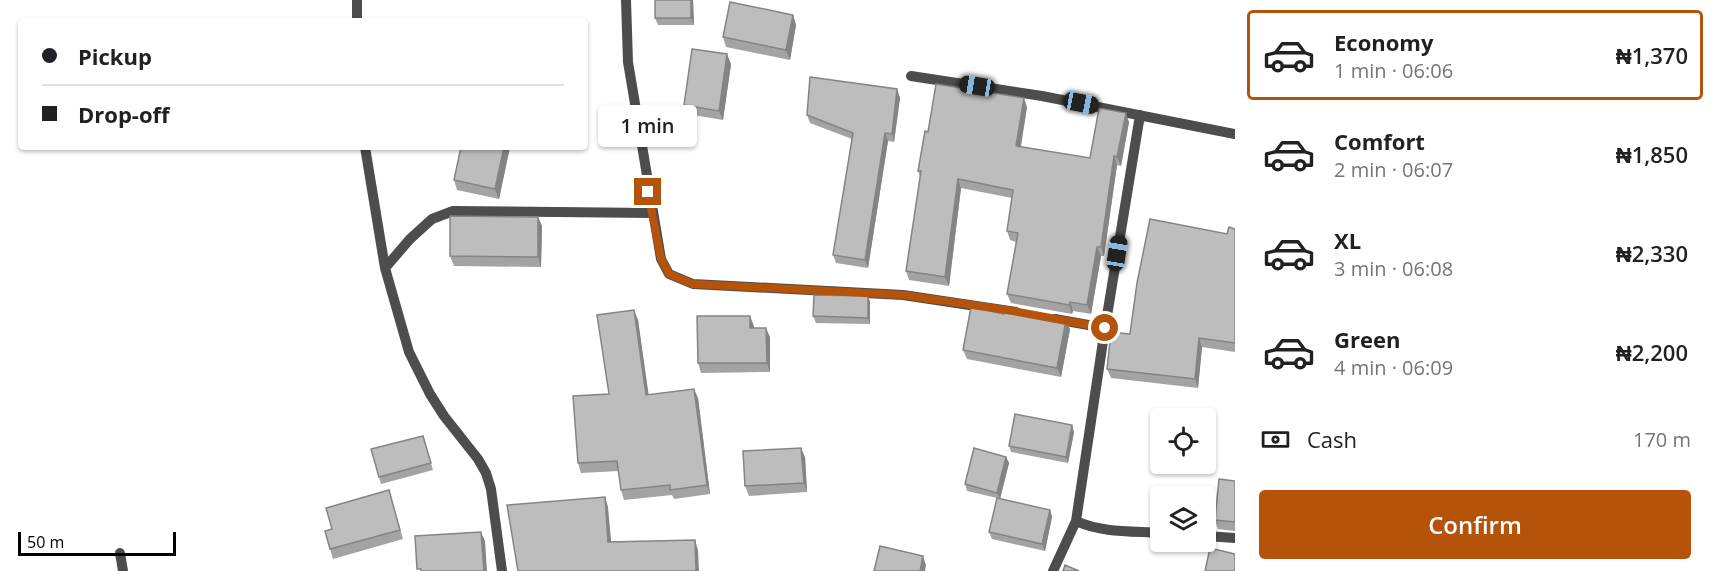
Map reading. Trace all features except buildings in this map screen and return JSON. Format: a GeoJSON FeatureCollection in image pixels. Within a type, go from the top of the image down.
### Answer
{"type":"FeatureCollection","features":[{"type":"Feature","properties":{"kind":"street"},"geometry":{"type":"LineString","coordinates":[[357,0],[357,18]]}},
{"type":"Feature","properties":{"kind":"street"},"geometry":{"type":"LineString","coordinates":[[627,0],[628,63],[652,213],[661,259],[669,274],[693,284],[903,295],[1105,328]]}},
{"type":"Feature","properties":{"kind":"street"},"geometry":{"type":"LineString","coordinates":[[911,76],[1042,96],[1235,134]]}},
{"type":"Feature","properties":{"kind":"street"},"geometry":{"type":"LineString","coordinates":[[1053,571],[1076,521],[1140,115]]}},
{"type":"Feature","properties":{"kind":"street"},"geometry":{"type":"LineString","coordinates":[[365,150],[385,268],[410,352],[444,416],[478,459],[486,473],[491,489],[502,571]]}},
{"type":"Feature","properties":{"kind":"street"},"geometry":{"type":"LineString","coordinates":[[385,268],[410,238],[432,219],[453,212],[652,213]]}},
{"type":"Feature","properties":{"kind":"street"},"geometry":{"type":"LineString","coordinates":[[1076,521],[1106,530],[1150,532]]}},
{"type":"Feature","properties":{"kind":"street"},"geometry":{"type":"LineString","coordinates":[[1216,537],[1235,538]]}},
{"type":"Feature","properties":{"kind":"street"},"geometry":{"type":"LineString","coordinates":[[120,553],[123,571]]}},
{"type":"Feature","properties":{"kind":"route"},"geometry":{"type":"LineString","coordinates":[[648,192],[661,259],[669,274],[693,284],[903,295],[1007,310],[1105,328]]}}]}
